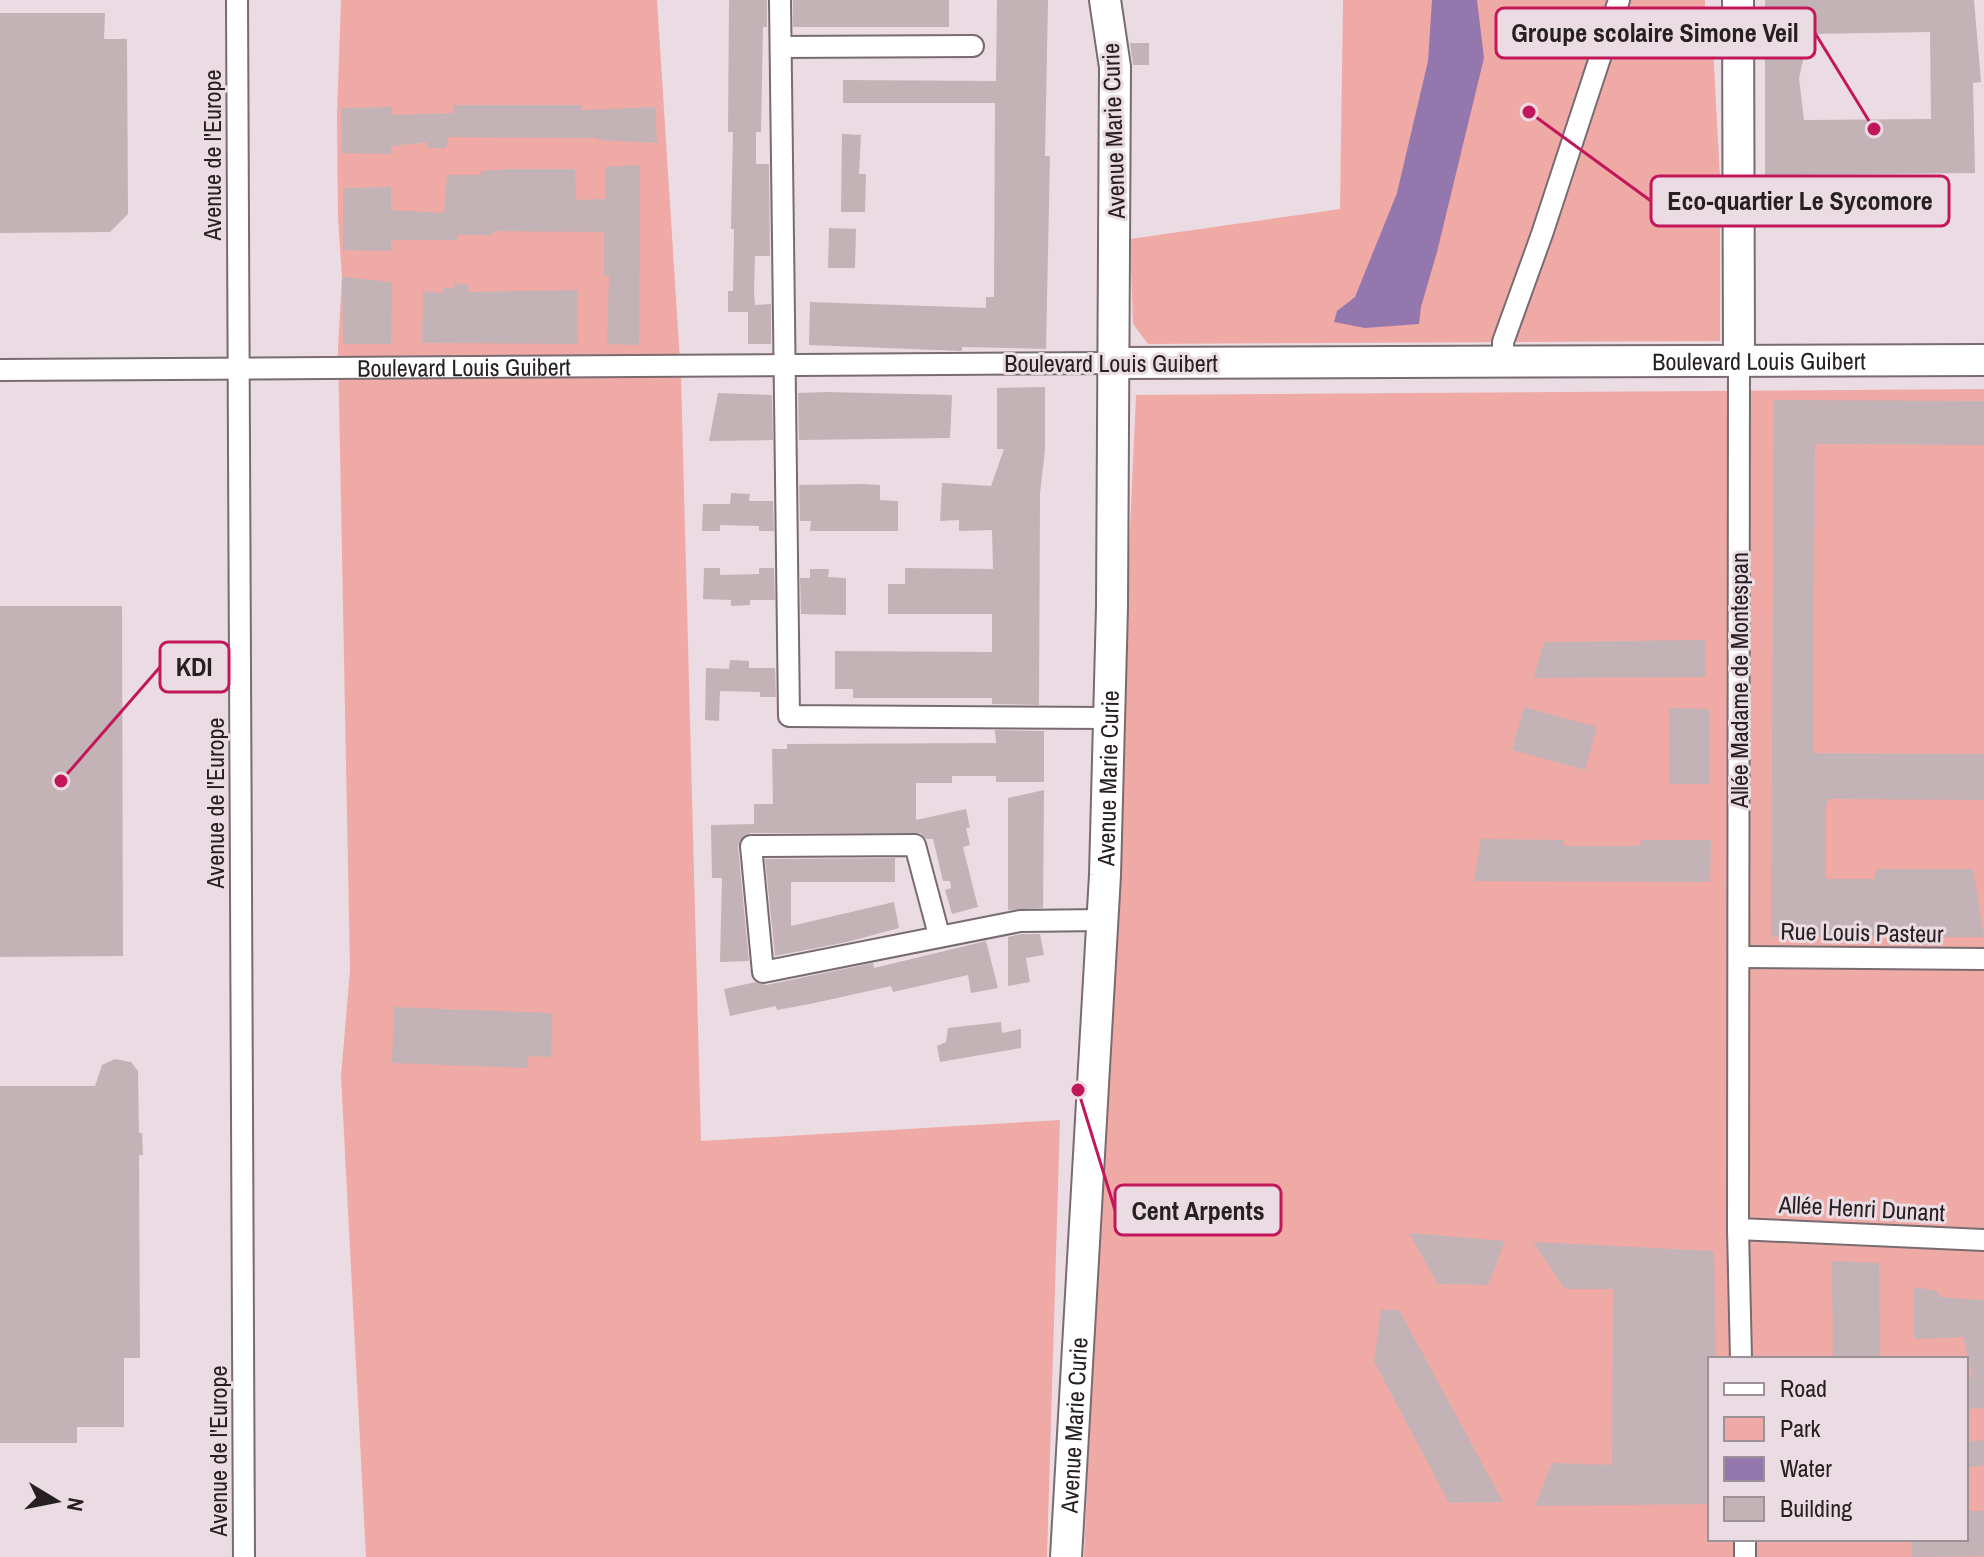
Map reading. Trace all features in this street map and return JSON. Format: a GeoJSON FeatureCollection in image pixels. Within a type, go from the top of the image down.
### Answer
{"type":"FeatureCollection","features":[{"type":"Feature","properties":{"kind":"main road","name":"Avenue Marie Curie"},"geometry":{"type":"LineString","coordinates":[[1066,1557],[1102,920],[1109,718],[1115,363],[1115,67],[1105,0]]}},
{"type":"Feature","properties":{"kind":"main road","name":"Allée Madame de Montespan"},"geometry":{"type":"LineString","coordinates":[[1738,0],[1739,360]]}},
{"type":"Feature","properties":{"kind":"main road","name":"Boulevard Louis Guibert"},"geometry":{"type":"LineString","coordinates":[[1115,363],[1984,360]]}},
{"type":"Feature","properties":{"kind":"street","name":"Avenue de l'Europe"},"geometry":{"type":"LineString","coordinates":[[237,0],[244,1557]]}},
{"type":"Feature","properties":{"kind":"street"},"geometry":{"type":"LineString","coordinates":[[1503,361],[1503,342],[1619,0]]}},
{"type":"Feature","properties":{"kind":"street"},"geometry":{"type":"LineString","coordinates":[[780,1],[789,716],[1109,718]]}},
{"type":"Feature","properties":{"kind":"street"},"geometry":{"type":"LineString","coordinates":[[781,47],[973,46]]}},
{"type":"Feature","properties":{"kind":"street","name":"Allée Madame de Montespan"},"geometry":{"type":"LineString","coordinates":[[1739,360],[1738,1229],[1741,1357]]}},
{"type":"Feature","properties":{"kind":"street","name":"Boulevard Louis Guibert"},"geometry":{"type":"LineString","coordinates":[[0,370],[1115,363]]}},
{"type":"Feature","properties":{"kind":"street"},"geometry":{"type":"LineString","coordinates":[[939,935],[915,845],[751,846],[763,972],[1020,921],[1102,920]]}},
{"type":"Feature","properties":{"kind":"street","name":"Rue Louis Pasteur"},"geometry":{"type":"LineString","coordinates":[[1739,957],[1984,959]]}},
{"type":"Feature","properties":{"kind":"street","name":"Allée Henri Dunant"},"geometry":{"type":"LineString","coordinates":[[1738,1229],[1984,1240]]}},
{"type":"Feature","properties":{"kind":"green space"},"geometry":{"type":"Polygon","coordinates":[[[341,0],[657,0],[681,376],[701,1141],[1060,1120],[1047,1557],[366,1557],[341,1076],[350,970],[338,348],[342,277],[337,114],[341,0]]]}},
{"type":"Feature","properties":{"kind":"green space"},"geometry":{"type":"Polygon","coordinates":[[[1343,0],[1705,0],[1706,44],[1713,46],[1720,178],[1720,341],[1148,344],[1133,324],[1130,239],[1340,209],[1343,0]]]}},
{"type":"Feature","properties":{"kind":"green space"},"geometry":{"type":"Polygon","coordinates":[[[1984,389],[1984,1557],[1084,1557],[1136,395],[1984,389]]]}},
{"type":"Feature","properties":{"kind":"water"},"geometry":{"type":"Polygon","coordinates":[[[1432,0],[1477,0],[1484,58],[1419,324],[1365,328],[1334,322],[1337,311],[1355,297],[1397,193],[1428,61],[1432,0]]]}},
{"type":"Feature","properties":{"kind":"building"},"geometry":{"type":"Polygon","coordinates":[[[729,0],[767,0],[767,27],[763,27],[761,132],[756,132],[756,164],[769,164],[770,256],[755,256],[754,291],[755,305],[771,304],[771,344],[748,344],[748,312],[728,312],[728,291],[733,291],[734,229],[731,229],[733,132],[728,132],[729,0]]]}},
{"type":"Feature","properties":{"kind":"building"},"geometry":{"type":"Polygon","coordinates":[[[793,0],[949,0],[949,27],[793,27],[793,0]]]}},
{"type":"Feature","properties":{"kind":"building"},"geometry":{"type":"Polygon","coordinates":[[[997,0],[1048,0],[1045,156],[1050,156],[1046,349],[962,347],[962,351],[809,345],[810,302],[986,308],[986,297],[994,297],[995,103],[843,103],[843,80],[996,81],[997,0]]]}},
{"type":"Feature","properties":{"kind":"building"},"geometry":{"type":"Polygon","coordinates":[[[1765,0],[1974,0],[1981,82],[1973,83],[1975,173],[1765,175],[1765,0]],[[1930,32],[1809,34],[1799,78],[1804,120],[1931,119],[1930,32]]]}},
{"type":"Feature","properties":{"kind":"building"},"geometry":{"type":"Polygon","coordinates":[[[0,13],[105,13],[104,39],[127,39],[128,214],[110,232],[0,233],[0,13]]]}},
{"type":"Feature","properties":{"kind":"building"},"geometry":{"type":"Polygon","coordinates":[[[1130,43],[1149,43],[1149,65],[1133,65],[1130,43]]]}},
{"type":"Feature","properties":{"kind":"building"},"geometry":{"type":"Polygon","coordinates":[[[453,105],[582,105],[582,110],[655,107],[657,143],[597,138],[448,137],[446,148],[427,148],[427,142],[391,146],[391,154],[342,153],[342,108],[392,107],[391,115],[453,113],[453,105]]]}},
{"type":"Feature","properties":{"kind":"building"},"geometry":{"type":"Polygon","coordinates":[[[842,134],[861,135],[859,174],[866,174],[865,212],[841,212],[842,134]]]}},
{"type":"Feature","properties":{"kind":"building"},"geometry":{"type":"Polygon","coordinates":[[[640,165],[639,345],[607,344],[609,275],[604,275],[604,232],[493,231],[492,235],[458,235],[457,240],[391,240],[391,251],[343,250],[343,188],[391,187],[391,210],[444,213],[447,175],[481,175],[481,171],[507,169],[575,169],[576,200],[605,199],[605,167],[640,165]]]}},
{"type":"Feature","properties":{"kind":"building"},"geometry":{"type":"Polygon","coordinates":[[[829,228],[856,229],[855,268],[828,268],[829,228]]]}},
{"type":"Feature","properties":{"kind":"building"},"geometry":{"type":"Polygon","coordinates":[[[342,277],[392,282],[391,344],[343,344],[342,277]]]}},
{"type":"Feature","properties":{"kind":"building"},"geometry":{"type":"Polygon","coordinates":[[[455,283],[469,285],[468,292],[577,290],[578,344],[422,343],[423,291],[443,293],[444,287],[454,289],[455,283]]]}},
{"type":"Feature","properties":{"kind":"building"},"geometry":{"type":"Polygon","coordinates":[[[1045,387],[1045,449],[1040,494],[1039,705],[992,704],[992,698],[853,698],[853,689],[835,689],[835,651],[992,652],[992,614],[888,614],[888,584],[905,584],[905,568],[993,569],[992,530],[959,531],[959,520],[940,521],[942,483],[991,486],[1004,449],[997,449],[997,388],[1045,387]]]}},
{"type":"Feature","properties":{"kind":"building"},"geometry":{"type":"Polygon","coordinates":[[[718,393],[772,395],[773,440],[709,441],[718,393]]]}},
{"type":"Feature","properties":{"kind":"building"},"geometry":{"type":"Polygon","coordinates":[[[798,393],[952,395],[950,438],[799,440],[798,393]]]}},
{"type":"Feature","properties":{"kind":"building"},"geometry":{"type":"Polygon","coordinates":[[[1774,400],[1984,401],[1984,445],[1815,444],[1813,753],[1984,754],[1984,800],[1828,799],[1826,879],[1875,879],[1875,869],[1973,869],[1984,937],[1771,937],[1774,400]]]}},
{"type":"Feature","properties":{"kind":"building"},"geometry":{"type":"Polygon","coordinates":[[[799,485],[880,485],[880,500],[898,501],[898,531],[810,531],[811,521],[800,521],[799,485]]]}},
{"type":"Feature","properties":{"kind":"building"},"geometry":{"type":"Polygon","coordinates":[[[731,493],[750,494],[749,501],[773,501],[774,531],[759,531],[759,526],[720,525],[720,531],[702,531],[703,504],[730,504],[731,493]]]}},
{"type":"Feature","properties":{"kind":"building"},"geometry":{"type":"Polygon","coordinates":[[[704,568],[720,568],[720,575],[759,574],[759,568],[774,568],[775,600],[750,600],[750,605],[731,606],[731,600],[703,599],[704,568]]]}},
{"type":"Feature","properties":{"kind":"building"},"geometry":{"type":"Polygon","coordinates":[[[810,569],[829,569],[828,577],[846,578],[846,615],[801,614],[800,578],[810,578],[810,569]]]}},
{"type":"Feature","properties":{"kind":"building"},"geometry":{"type":"Polygon","coordinates":[[[0,606],[122,606],[123,956],[0,957],[0,606]]]}},
{"type":"Feature","properties":{"kind":"building"},"geometry":{"type":"Polygon","coordinates":[[[1705,640],[1706,677],[1534,678],[1544,642],[1705,640]]]}},
{"type":"Feature","properties":{"kind":"building"},"geometry":{"type":"Polygon","coordinates":[[[730,660],[749,661],[749,668],[775,668],[776,697],[760,697],[760,692],[720,691],[719,721],[705,720],[706,668],[729,669],[730,660]]]}},
{"type":"Feature","properties":{"kind":"building"},"geometry":{"type":"Polygon","coordinates":[[[1524,707],[1597,727],[1585,770],[1512,750],[1524,707]]]}},
{"type":"Feature","properties":{"kind":"building"},"geometry":{"type":"Polygon","coordinates":[[[1669,708],[1710,709],[1710,784],[1669,784],[1669,708]]]}},
{"type":"Feature","properties":{"kind":"building"},"geometry":{"type":"Polygon","coordinates":[[[995,730],[1044,731],[1044,782],[996,782],[996,776],[952,776],[952,783],[916,783],[916,820],[966,809],[970,845],[963,847],[978,907],[952,914],[945,890],[951,888],[950,881],[943,881],[933,839],[926,839],[920,833],[750,833],[740,840],[738,847],[749,961],[720,962],[722,878],[712,878],[711,825],[754,824],[754,804],[773,804],[772,749],[787,749],[787,744],[996,743],[995,730]]]}},
{"type":"Feature","properties":{"kind":"building"},"geometry":{"type":"Polygon","coordinates":[[[1044,790],[1043,908],[1008,910],[1008,798],[1044,790]]]}},
{"type":"Feature","properties":{"kind":"building"},"geometry":{"type":"Polygon","coordinates":[[[1481,839],[1564,840],[1564,846],[1640,846],[1641,840],[1711,840],[1710,882],[1474,881],[1481,839]]]}},
{"type":"Feature","properties":{"kind":"building"},"geometry":{"type":"Polygon","coordinates":[[[895,858],[895,882],[791,882],[791,926],[894,902],[899,928],[775,956],[765,859],[895,858]]]}},
{"type":"Feature","properties":{"kind":"building"},"geometry":{"type":"Polygon","coordinates":[[[1040,934],[1044,955],[1026,958],[1030,982],[1008,986],[1008,937],[1040,934]]]}},
{"type":"Feature","properties":{"kind":"building"},"geometry":{"type":"Polygon","coordinates":[[[986,941],[998,988],[971,993],[968,975],[893,992],[891,986],[810,1004],[777,1010],[776,1006],[730,1016],[724,989],[756,982],[766,985],[873,963],[874,968],[986,941]]]}},
{"type":"Feature","properties":{"kind":"building"},"geometry":{"type":"Polygon","coordinates":[[[394,1007],[552,1013],[551,1057],[528,1056],[528,1068],[392,1063],[394,1007]]]}},
{"type":"Feature","properties":{"kind":"building"},"geometry":{"type":"Polygon","coordinates":[[[1001,1022],[1002,1033],[1021,1029],[1021,1048],[940,1062],[937,1046],[946,1042],[948,1028],[1001,1022]]]}},
{"type":"Feature","properties":{"kind":"building"},"geometry":{"type":"Polygon","coordinates":[[[115,1059],[131,1062],[138,1071],[139,1133],[142,1133],[143,1155],[139,1155],[140,1358],[124,1358],[124,1427],[77,1427],[77,1443],[0,1443],[0,1086],[95,1086],[102,1065],[115,1059]]]}},
{"type":"Feature","properties":{"kind":"building"},"geometry":{"type":"Polygon","coordinates":[[[1409,1233],[1505,1241],[1488,1285],[1438,1284],[1409,1233]]]}},
{"type":"Feature","properties":{"kind":"building"},"geometry":{"type":"Polygon","coordinates":[[[1533,1242],[1714,1251],[1716,1357],[1708,1357],[1708,1504],[1535,1506],[1552,1463],[1612,1465],[1613,1289],[1565,1289],[1533,1242]]]}},
{"type":"Feature","properties":{"kind":"building"},"geometry":{"type":"Polygon","coordinates":[[[1832,1261],[1879,1263],[1880,1357],[1833,1357],[1832,1261]]]}},
{"type":"Feature","properties":{"kind":"building"},"geometry":{"type":"Polygon","coordinates":[[[1913,1287],[1938,1291],[1939,1297],[1984,1300],[1984,1408],[1968,1409],[1968,1377],[1973,1377],[1963,1337],[1914,1339],[1913,1287]]]}},
{"type":"Feature","properties":{"kind":"building"},"geometry":{"type":"Polygon","coordinates":[[[1381,1310],[1399,1310],[1503,1502],[1449,1503],[1374,1361],[1381,1310]]]}},
{"type":"Feature","properties":{"kind":"building"},"geometry":{"type":"Polygon","coordinates":[[[1984,1440],[1984,1465],[1968,1468],[1968,1442],[1984,1440]]]}},
{"type":"Feature","properties":{"kind":"building"},"geometry":{"type":"Polygon","coordinates":[[[1968,1511],[1984,1511],[1984,1556],[1912,1557],[1911,1541],[1968,1541],[1968,1511]]]}},
{"type":"Feature","properties":{"kind":"place","name":"Eco-quartier Le Sycomore"},"geometry":{"type":"Point","coordinates":[1529,112]}},
{"type":"Feature","properties":{"kind":"place","name":"Groupe scolaire Simone Veil"},"geometry":{"type":"Point","coordinates":[1874,129]}},
{"type":"Feature","properties":{"kind":"place","name":"KDI"},"geometry":{"type":"Point","coordinates":[61,781]}},
{"type":"Feature","properties":{"kind":"place","name":"Cent Arpents"},"geometry":{"type":"Point","coordinates":[1078,1090]}}]}
